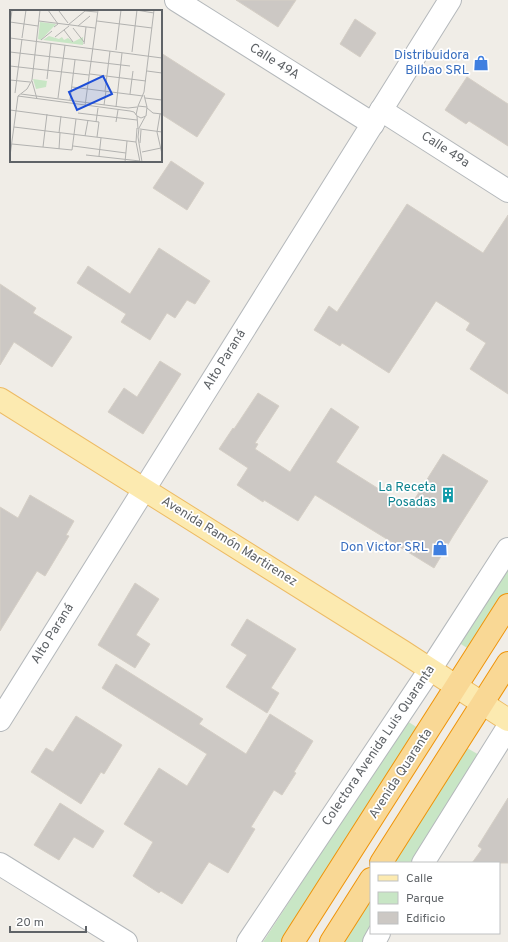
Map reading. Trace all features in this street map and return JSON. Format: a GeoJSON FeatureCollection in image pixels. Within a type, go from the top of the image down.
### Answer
{"type":"FeatureCollection","features":[{"type":"Feature","properties":{"kind":"highway","name":"Avenida Quaranta"},"geometry":{"type":"LineString","coordinates":[[293,942],[508,605]]}},
{"type":"Feature","properties":{"kind":"highway"},"geometry":{"type":"LineString","coordinates":[[382,862],[508,663]]}},
{"type":"Feature","properties":{"kind":"highway"},"geometry":{"type":"LineString","coordinates":[[331,942],[370,881]]}},
{"type":"Feature","properties":{"kind":"main road","name":"Avenida Ramón Martirenez"},"geometry":{"type":"LineString","coordinates":[[0,399],[457,686],[508,720]]}},
{"type":"Feature","properties":{"kind":"street","name":"Calle 49A"},"geometry":{"type":"LineString","coordinates":[[176,0],[377,117]]}},
{"type":"Feature","properties":{"kind":"street","name":"Alto Paraná"},"geometry":{"type":"LineString","coordinates":[[0,720],[450,0]]}},
{"type":"Feature","properties":{"kind":"street","name":"Calle 49a"},"geometry":{"type":"LineString","coordinates":[[377,117],[508,191]]}},
{"type":"Feature","properties":{"kind":"street","name":"Colectora Avenida Luis Quaranta"},"geometry":{"type":"LineString","coordinates":[[248,942],[508,549]]}},
{"type":"Feature","properties":{"kind":"street"},"geometry":{"type":"LineString","coordinates":[[424,862],[508,727]]}},
{"type":"Feature","properties":{"kind":"street"},"geometry":{"type":"LineString","coordinates":[[0,864],[126,942]]}},
{"type":"Feature","properties":{"kind":"green space"},"geometry":{"type":"Polygon","coordinates":[[[508,561],[508,594],[472,651],[456,641],[508,561]]]}},
{"type":"Feature","properties":{"kind":"green space"},"geometry":{"type":"Polygon","coordinates":[[[407,721],[421,730],[283,942],[263,942],[407,721]]]}},
{"type":"Feature","properties":{"kind":"green space"},"geometry":{"type":"Polygon","coordinates":[[[467,748],[481,756],[415,862],[395,862],[467,748]]]}},
{"type":"Feature","properties":{"kind":"green space"},"geometry":{"type":"Polygon","coordinates":[[[370,902],[370,933],[364,942],[345,942],[370,902]]]}},
{"type":"Feature","properties":{"kind":"building"},"geometry":{"type":"Polygon","coordinates":[[[236,0],[296,0],[278,27],[236,0]]]}},
{"type":"Feature","properties":{"kind":"building"},"geometry":{"type":"Polygon","coordinates":[[[355,19],[376,33],[360,57],[340,44],[355,19]]]}},
{"type":"Feature","properties":{"kind":"building"},"geometry":{"type":"Polygon","coordinates":[[[162,54],[225,94],[197,137],[162,115],[162,54]]]}},
{"type":"Feature","properties":{"kind":"building"},"geometry":{"type":"Polygon","coordinates":[[[467,77],[508,104],[508,146],[469,121],[466,124],[445,110],[467,77]]]}},
{"type":"Feature","properties":{"kind":"building"},"geometry":{"type":"Polygon","coordinates":[[[171,161],[204,183],[187,210],[153,188],[171,161]]]}},
{"type":"Feature","properties":{"kind":"building"},"geometry":{"type":"Polygon","coordinates":[[[407,204],[483,253],[508,215],[508,394],[470,369],[486,343],[466,330],[470,323],[436,301],[389,373],[342,343],[340,346],[314,330],[329,306],[337,312],[407,204]]]}},
{"type":"Feature","properties":{"kind":"building"},"geometry":{"type":"Polygon","coordinates":[[[159,248],[210,281],[195,304],[187,300],[175,318],[167,313],[150,340],[121,322],[126,314],[77,283],[88,266],[130,294],[159,248]]]}},
{"type":"Feature","properties":{"kind":"building"},"geometry":{"type":"Polygon","coordinates":[[[0,284],[36,308],[33,313],[72,337],[52,367],[14,342],[0,365],[0,284]]]}},
{"type":"Feature","properties":{"kind":"building"},"geometry":{"type":"Polygon","coordinates":[[[160,361],[181,374],[143,434],[108,412],[124,388],[137,397],[160,361]]]}},
{"type":"Feature","properties":{"kind":"building"},"geometry":{"type":"Polygon","coordinates":[[[258,393],[279,406],[255,443],[258,444],[255,449],[290,472],[331,408],[359,427],[336,462],[409,508],[443,454],[488,481],[434,568],[315,495],[298,521],[264,500],[263,502],[237,485],[248,468],[219,449],[258,393]]]}},
{"type":"Feature","properties":{"kind":"building"},"geometry":{"type":"Polygon","coordinates":[[[30,495],[74,521],[66,535],[69,536],[45,576],[37,571],[0,631],[0,507],[18,518],[30,495]]]}},
{"type":"Feature","properties":{"kind":"building"},"geometry":{"type":"Polygon","coordinates":[[[135,583],[159,599],[136,635],[150,644],[135,668],[98,645],[135,583]]]}},
{"type":"Feature","properties":{"kind":"building"},"geometry":{"type":"Polygon","coordinates":[[[247,619],[296,649],[271,688],[279,693],[267,713],[226,687],[247,655],[231,645],[247,619]]]}},
{"type":"Feature","properties":{"kind":"building"},"geometry":{"type":"Polygon","coordinates":[[[116,664],[203,719],[199,724],[246,754],[270,714],[313,741],[282,795],[274,790],[251,827],[255,829],[228,873],[209,862],[182,904],[161,891],[159,893],[133,876],[153,842],[124,824],[159,768],[187,786],[207,754],[102,688],[116,664]]]}},
{"type":"Feature","properties":{"kind":"building"},"geometry":{"type":"Polygon","coordinates":[[[76,716],[122,745],[104,774],[101,772],[81,804],[31,772],[46,748],[53,752],[76,716]]]}},
{"type":"Feature","properties":{"kind":"building"},"geometry":{"type":"Polygon","coordinates":[[[508,798],[508,863],[473,862],[482,849],[478,846],[508,798]]]}},
{"type":"Feature","properties":{"kind":"building"},"geometry":{"type":"Polygon","coordinates":[[[60,803],[104,831],[93,848],[74,837],[59,860],[34,845],[60,803]]]}},
{"type":"Feature","properties":{"kind":"place","name":"Distribuidora Bilbao SRL"},"geometry":{"type":"Point","coordinates":[481,63]}},
{"type":"Feature","properties":{"kind":"place","name":"La Receta Posadas"},"geometry":{"type":"Point","coordinates":[448,495]}},
{"type":"Feature","properties":{"kind":"place","name":"Don Victor SRL"},"geometry":{"type":"Point","coordinates":[440,548]}}]}
